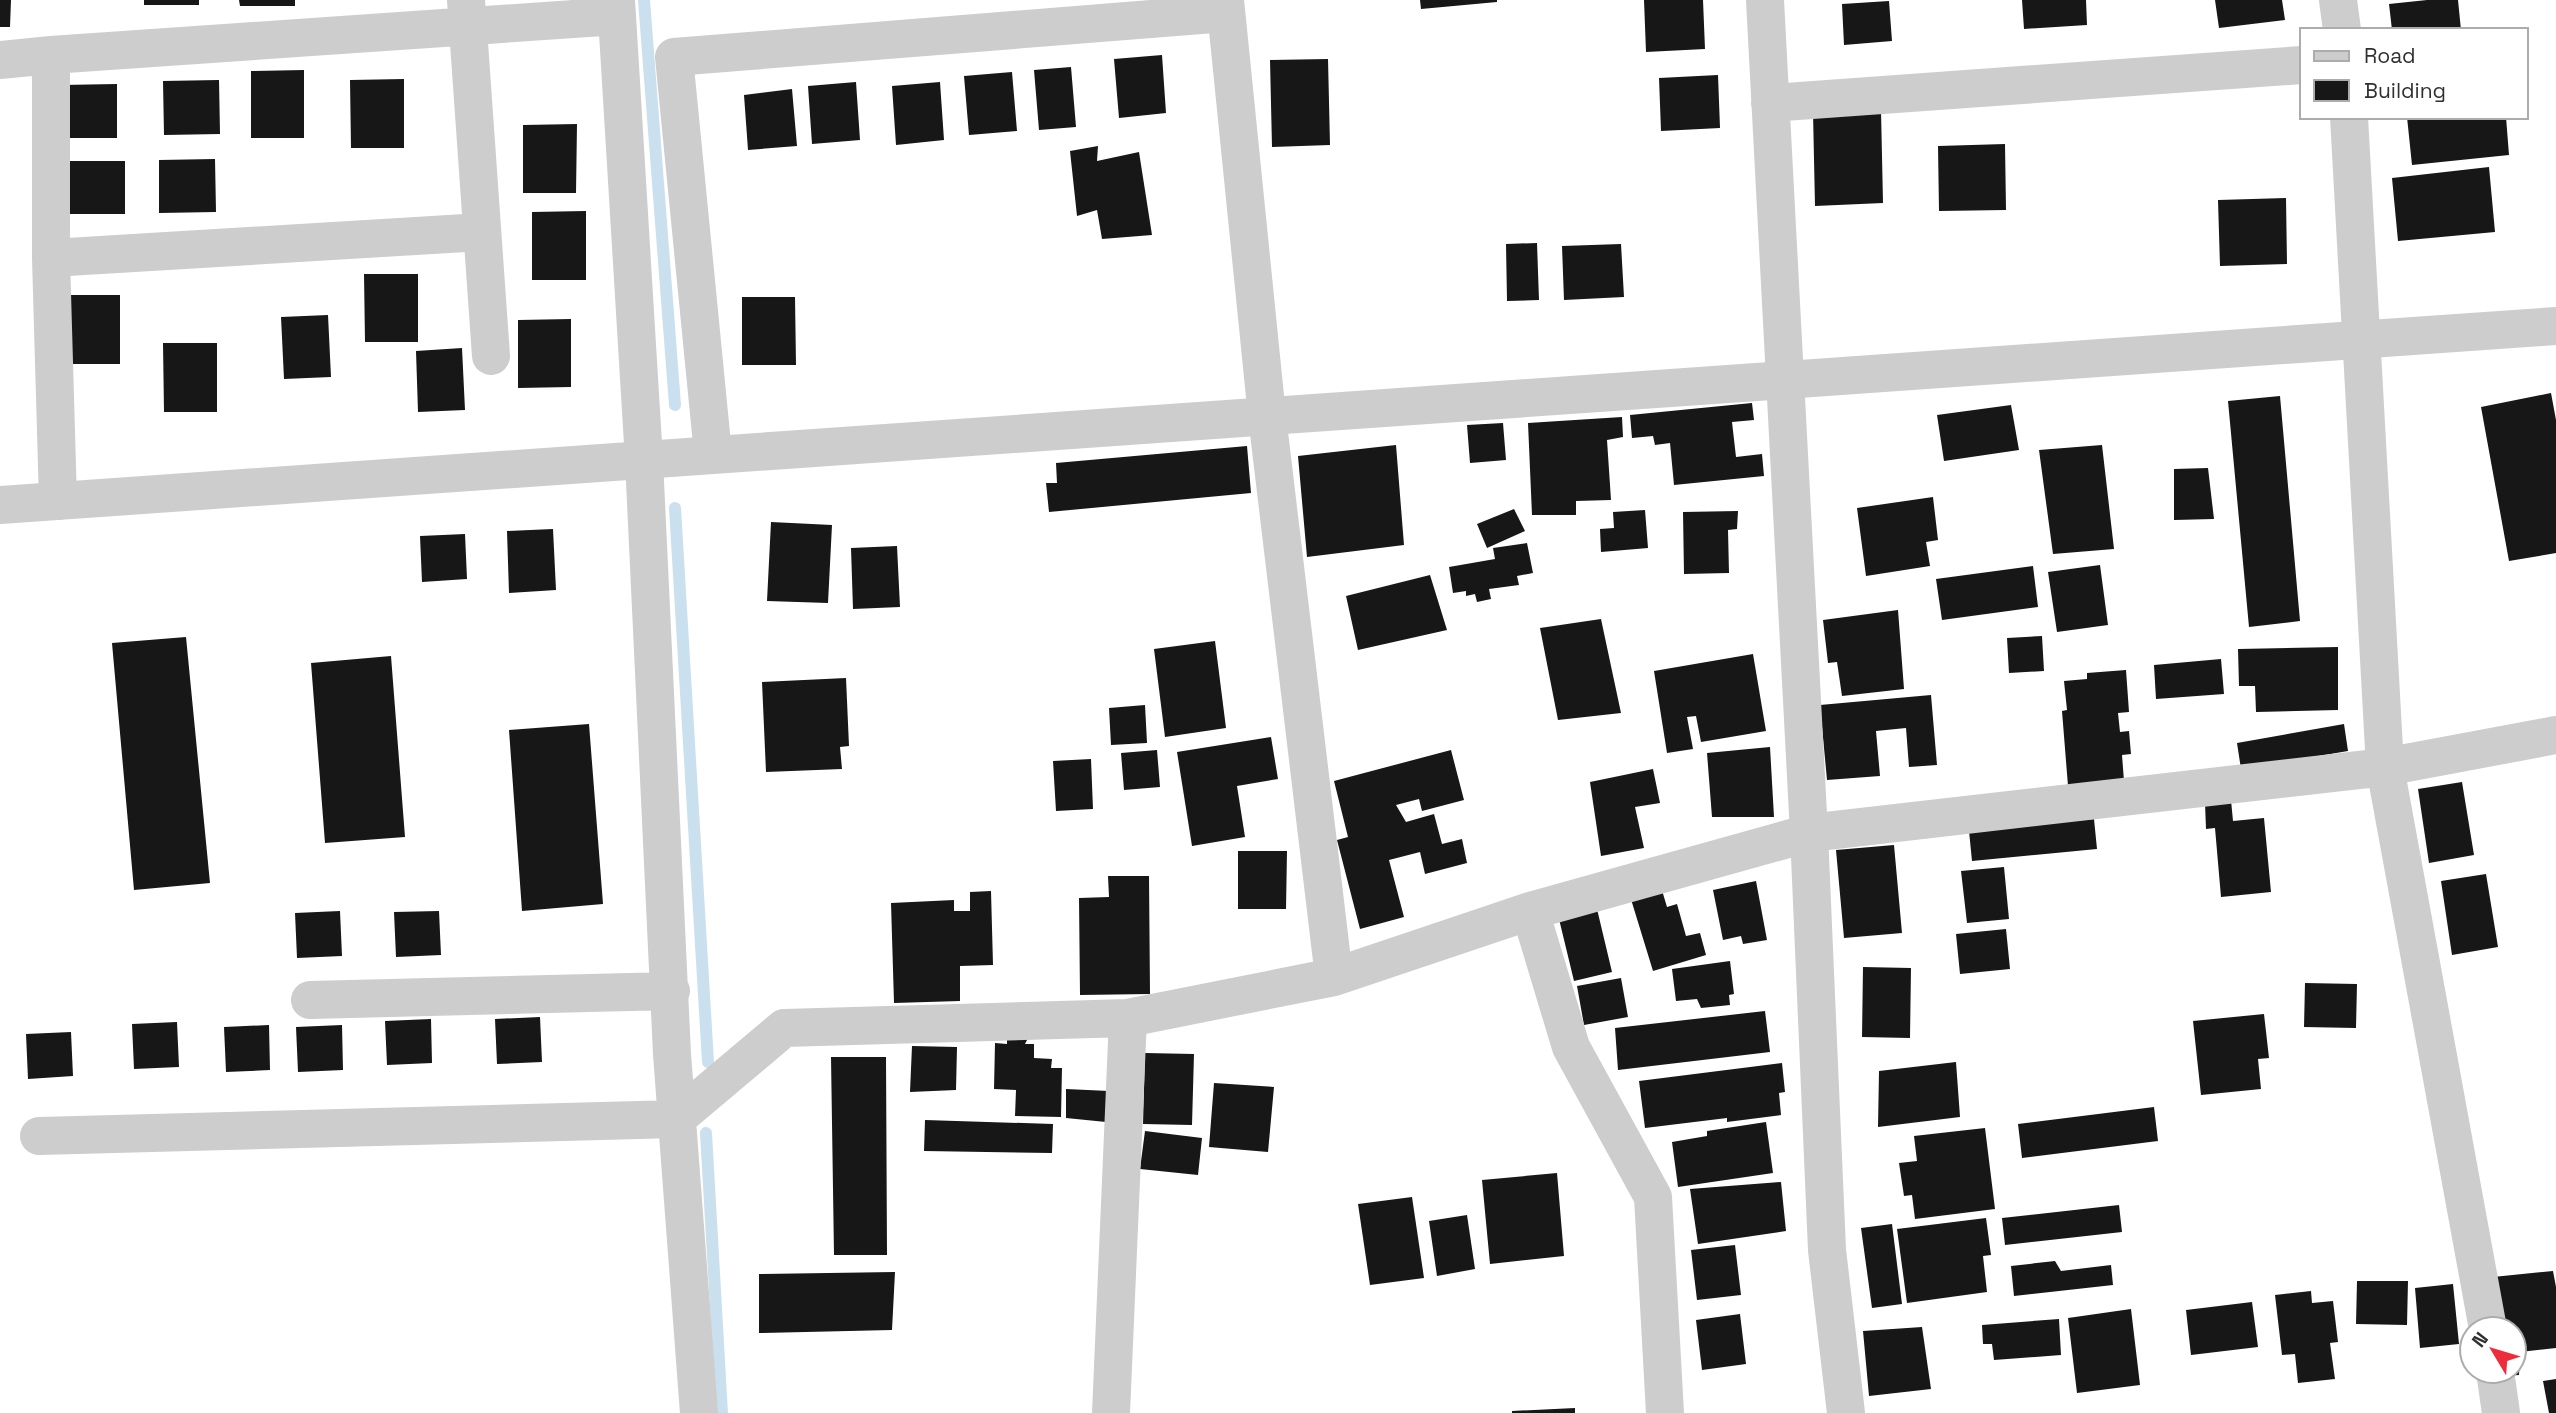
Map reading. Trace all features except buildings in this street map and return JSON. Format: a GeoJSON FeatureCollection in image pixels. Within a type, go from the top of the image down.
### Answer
{"type":"FeatureCollection","features":[{"type":"Feature","properties":{"kind":"street"},"geometry":{"type":"LineString","coordinates":[[1765,0],[1809,833],[1827,1250],[1846,1413]]}},
{"type":"Feature","properties":{"kind":"street"},"geometry":{"type":"LineString","coordinates":[[2338,0],[2342,28]]}},
{"type":"Feature","properties":{"kind":"street"},"geometry":{"type":"LineString","coordinates":[[713,454],[674,57],[991,16],[1226,6],[1267,416],[1334,976]]}},
{"type":"Feature","properties":{"kind":"street"},"geometry":{"type":"LineString","coordinates":[[0,60],[468,14],[617,8],[644,460],[676,1119],[699,1413]]}},
{"type":"Feature","properties":{"kind":"street"},"geometry":{"type":"LineString","coordinates":[[468,14],[491,356]]}},
{"type":"Feature","properties":{"kind":"street"},"geometry":{"type":"LineString","coordinates":[[51,55],[51,258],[58,500]]}},
{"type":"Feature","properties":{"kind":"street"},"geometry":{"type":"LineString","coordinates":[[1770,103],[2300,65]]}},
{"type":"Feature","properties":{"kind":"street"},"geometry":{"type":"LineString","coordinates":[[2349,119],[2385,767],[2485,1315]]}},
{"type":"Feature","properties":{"kind":"street"},"geometry":{"type":"LineString","coordinates":[[51,258],[482,232]]}},
{"type":"Feature","properties":{"kind":"street"},"geometry":{"type":"LineString","coordinates":[[0,505],[2556,326]]}},
{"type":"Feature","properties":{"kind":"street"},"geometry":{"type":"LineString","coordinates":[[40,1136],[676,1119],[784,1028],[1128,1018],[1334,976],[1530,911],[1809,833],[2385,767],[2556,735]]}},
{"type":"Feature","properties":{"kind":"street"},"geometry":{"type":"LineString","coordinates":[[1530,911],[1570,1047],[1653,1197],[1665,1413]]}},
{"type":"Feature","properties":{"kind":"street"},"geometry":{"type":"LineString","coordinates":[[310,1000],[671,991]]}},
{"type":"Feature","properties":{"kind":"street"},"geometry":{"type":"LineString","coordinates":[[1111,1413],[1128,1018]]}},
{"type":"Feature","properties":{"kind":"street"},"geometry":{"type":"LineString","coordinates":[[2497,1385],[2501,1413]]}},
{"type":"Feature","properties":{"kind":"waterway"},"geometry":{"type":"LineString","coordinates":[[644,0],[675,405]]}},
{"type":"Feature","properties":{"kind":"waterway"},"geometry":{"type":"LineString","coordinates":[[675,508],[708,1062]]}},
{"type":"Feature","properties":{"kind":"waterway"},"geometry":{"type":"LineString","coordinates":[[706,1133],[722,1413]]}}]}
